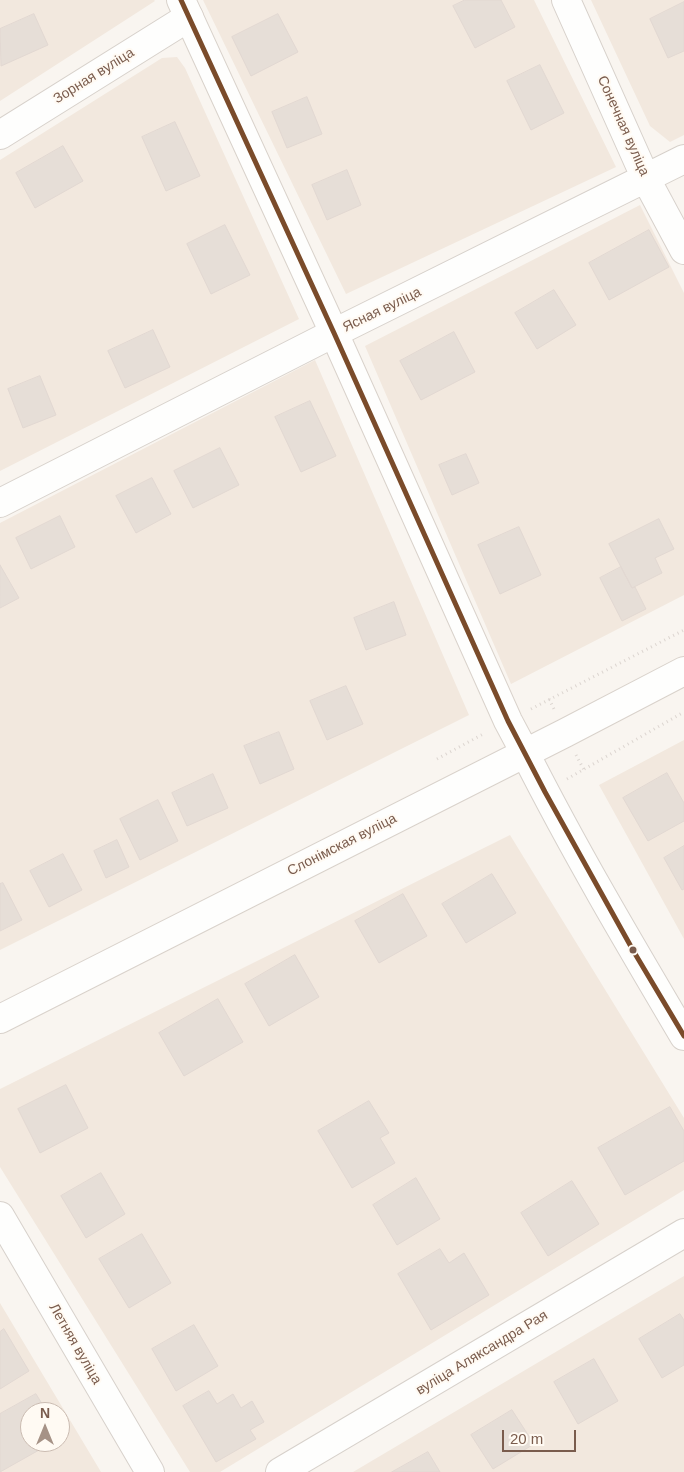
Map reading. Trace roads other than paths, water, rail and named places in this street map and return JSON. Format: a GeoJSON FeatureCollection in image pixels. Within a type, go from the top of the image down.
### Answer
{"type":"FeatureCollection","features":[{"type":"Feature","properties":{"kind":"street","name":"Сонечная вуліца"},"geometry":{"type":"LineString","coordinates":[[566,0],[646,179],[684,250]]}},
{"type":"Feature","properties":{"kind":"street","name":"Зорная вуліца"},"geometry":{"type":"LineString","coordinates":[[0,135],[185,9]]}},
{"type":"Feature","properties":{"kind":"street"},"geometry":{"type":"LineString","coordinates":[[185,9],[334,333],[508,721],[545,792],[634,952],[684,1036]]}},
{"type":"Feature","properties":{"kind":"street","name":"Ясная вуліца"},"geometry":{"type":"LineString","coordinates":[[0,503],[334,333],[684,159]]}},
{"type":"Feature","properties":{"kind":"street","name":"Слонімская вуліца"},"geometry":{"type":"LineString","coordinates":[[0,1018],[684,671]]}},
{"type":"Feature","properties":{"kind":"street","name":"Летняя вуліца"},"geometry":{"type":"LineString","coordinates":[[0,1216],[150,1472]]}},
{"type":"Feature","properties":{"kind":"street","name":"вуліца Аляксандра Рая"},"geometry":{"type":"LineString","coordinates":[[280,1472],[684,1233]]}}]}
